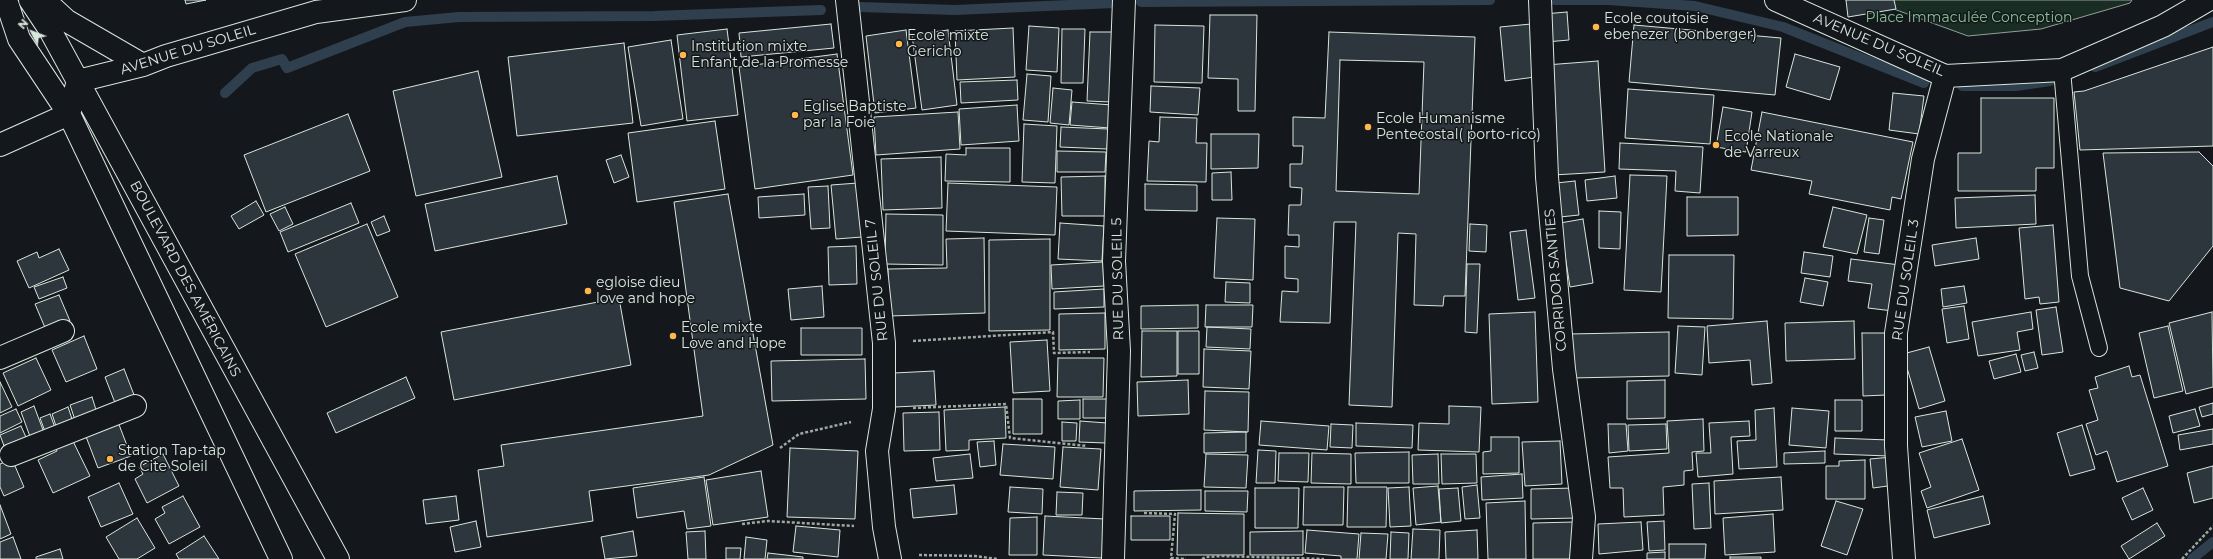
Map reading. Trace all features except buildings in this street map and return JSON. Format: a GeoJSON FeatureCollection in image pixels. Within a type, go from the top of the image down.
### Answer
{"type":"FeatureCollection","features":[{"type":"Feature","properties":{"kind":"street","name":"BOULEVARD DES AMÉRICAINS"},"geometry":{"type":"LineString","coordinates":[[6,0],[19,39],[69,114],[281,559]]}},
{"type":"Feature","properties":{"kind":"street","name":"BOULEVARD DES AMÉRICAINS"},"geometry":{"type":"LineString","coordinates":[[30,0],[50,30],[338,559]]}},
{"type":"Feature","properties":{"kind":"street"},"geometry":{"type":"LineString","coordinates":[[44,0],[67,21],[143,65]]}},
{"type":"Feature","properties":{"kind":"street","name":"AVENUE DU SOLEIL"},"geometry":{"type":"LineString","coordinates":[[78,81],[143,65],[166,56],[316,12],[405,0]]}},
{"type":"Feature","properties":{"kind":"street","name":"RUE DU SOLEIL 7"},"geometry":{"type":"LineString","coordinates":[[847,0],[884,342],[883,412],[877,451],[884,528],[890,556]]}},
{"type":"Feature","properties":{"kind":"street","name":"RUE DU SOLEIL 5"},"geometry":{"type":"LineString","coordinates":[[1113,559],[1118,448],[1119,351],[1114,261],[1124,0]]}},
{"type":"Feature","properties":{"kind":"street","name":"CORRIDOR SANTIES"},"geometry":{"type":"LineString","coordinates":[[1540,0],[1547,177],[1564,369],[1584,517],[1581,559]]}},
{"type":"Feature","properties":{"kind":"street","name":"AVENUE DU SOLEIL"},"geometry":{"type":"LineString","coordinates":[[1776,0],[1945,76],[2062,70],[2163,26],[2208,0]]}},
{"type":"Feature","properties":{"kind":"street","name":"RUE DU SOLEIL 3"},"geometry":{"type":"LineString","coordinates":[[1904,559],[1896,446],[1896,333],[1923,159],[1945,76]]}},
{"type":"Feature","properties":{"kind":"street"},"geometry":{"type":"LineString","coordinates":[[0,145],[69,114],[78,81]]}},
{"type":"Feature","properties":{"kind":"street"},"geometry":{"type":"LineString","coordinates":[[0,358],[63,330]]}},
{"type":"Feature","properties":{"kind":"street"},"geometry":{"type":"LineString","coordinates":[[11,455],[135,406]]}},
{"type":"Feature","properties":{"kind":"lane"},"geometry":{"type":"LineString","coordinates":[[2062,70],[2080,276],[2099,348]]}},
{"type":"Feature","properties":{"kind":"path"},"geometry":{"type":"LineString","coordinates":[[884,342],[1053,332],[1054,353],[1119,351]]}},
{"type":"Feature","properties":{"kind":"path"},"geometry":{"type":"LineString","coordinates":[[780,448],[799,434],[883,412],[1006,404],[1010,438],[1059,444],[1118,448]]}},
{"type":"Feature","properties":{"kind":"path"},"geometry":{"type":"LineString","coordinates":[[1115,513],[1175,514],[1170,558],[1186,559]]}},
{"type":"Feature","properties":{"kind":"path"},"geometry":{"type":"LineString","coordinates":[[742,524],[768,521],[884,528]]}},
{"type":"Feature","properties":{"kind":"path"},"geometry":{"type":"LineString","coordinates":[[2182,559],[2213,526]]}},
{"type":"Feature","properties":{"kind":"path"},"geometry":{"type":"LineString","coordinates":[[890,556],[975,556],[997,559]]}},
{"type":"Feature","properties":{"kind":"path"},"geometry":{"type":"LineString","coordinates":[[1202,559],[1206,557],[1222,556],[1324,559]]}},
{"type":"Feature","properties":{"kind":"green space","name":"Place Immaculée Conception"},"geometry":{"type":"Polygon","coordinates":[[[1869,0],[2132,0],[2130,3],[2041,29],[1968,36],[1869,0]]]}},
{"type":"Feature","properties":{"kind":"waterway"},"geometry":{"type":"LineString","coordinates":[[1141,2],[1490,0]]}},
{"type":"Feature","properties":{"kind":"waterway"},"geometry":{"type":"LineString","coordinates":[[1554,0],[1609,0],[1695,6],[1783,27],[1924,83]]}},
{"type":"Feature","properties":{"kind":"waterway"},"geometry":{"type":"LineString","coordinates":[[859,7],[955,10],[1114,3]]}},
{"type":"Feature","properties":{"kind":"waterway"},"geometry":{"type":"LineString","coordinates":[[225,93],[252,68],[282,59],[287,68],[405,22],[459,17],[654,16],[821,10]]}},
{"type":"Feature","properties":{"kind":"waterway"},"geometry":{"type":"LineString","coordinates":[[2095,67],[2213,22]]}},
{"type":"Feature","properties":{"kind":"waterway"},"geometry":{"type":"LineString","coordinates":[[1962,86],[2016,86],[2050,81]]}},
{"type":"Feature","properties":{"kind":"waterway"},"geometry":{"type":"LineString","coordinates":[[2192,559],[2213,542]]}},
{"type":"Feature","properties":{"kind":"place","name":"Ecole coutoisie ebenezer (bonberger)"},"geometry":{"type":"Point","coordinates":[1596,27]}},
{"type":"Feature","properties":{"kind":"place","name":"Ecole mixte Gericho"},"geometry":{"type":"Point","coordinates":[899,44]}},
{"type":"Feature","properties":{"kind":"place","name":"Institution mixte Enfant de la Promesse"},"geometry":{"type":"Point","coordinates":[683,55]}},
{"type":"Feature","properties":{"kind":"place","name":"Eglise Baptiste par la Foie"},"geometry":{"type":"Point","coordinates":[795,115]}},
{"type":"Feature","properties":{"kind":"place","name":"Ecole Humanisme Pentecostal( porto-rico)"},"geometry":{"type":"Point","coordinates":[1368,127]}},
{"type":"Feature","properties":{"kind":"place","name":"Ecole Nationale de Varreux"},"geometry":{"type":"Point","coordinates":[1716,145]}},
{"type":"Feature","properties":{"kind":"place","name":"egloise dieu love and hope"},"geometry":{"type":"Point","coordinates":[588,291]}},
{"type":"Feature","properties":{"kind":"place","name":"Ecole mixte Love and Hope"},"geometry":{"type":"Point","coordinates":[673,336]}},
{"type":"Feature","properties":{"kind":"place","name":"Station Tap-tap de Cite Soleil"},"geometry":{"type":"Point","coordinates":[110,459]}}]}
